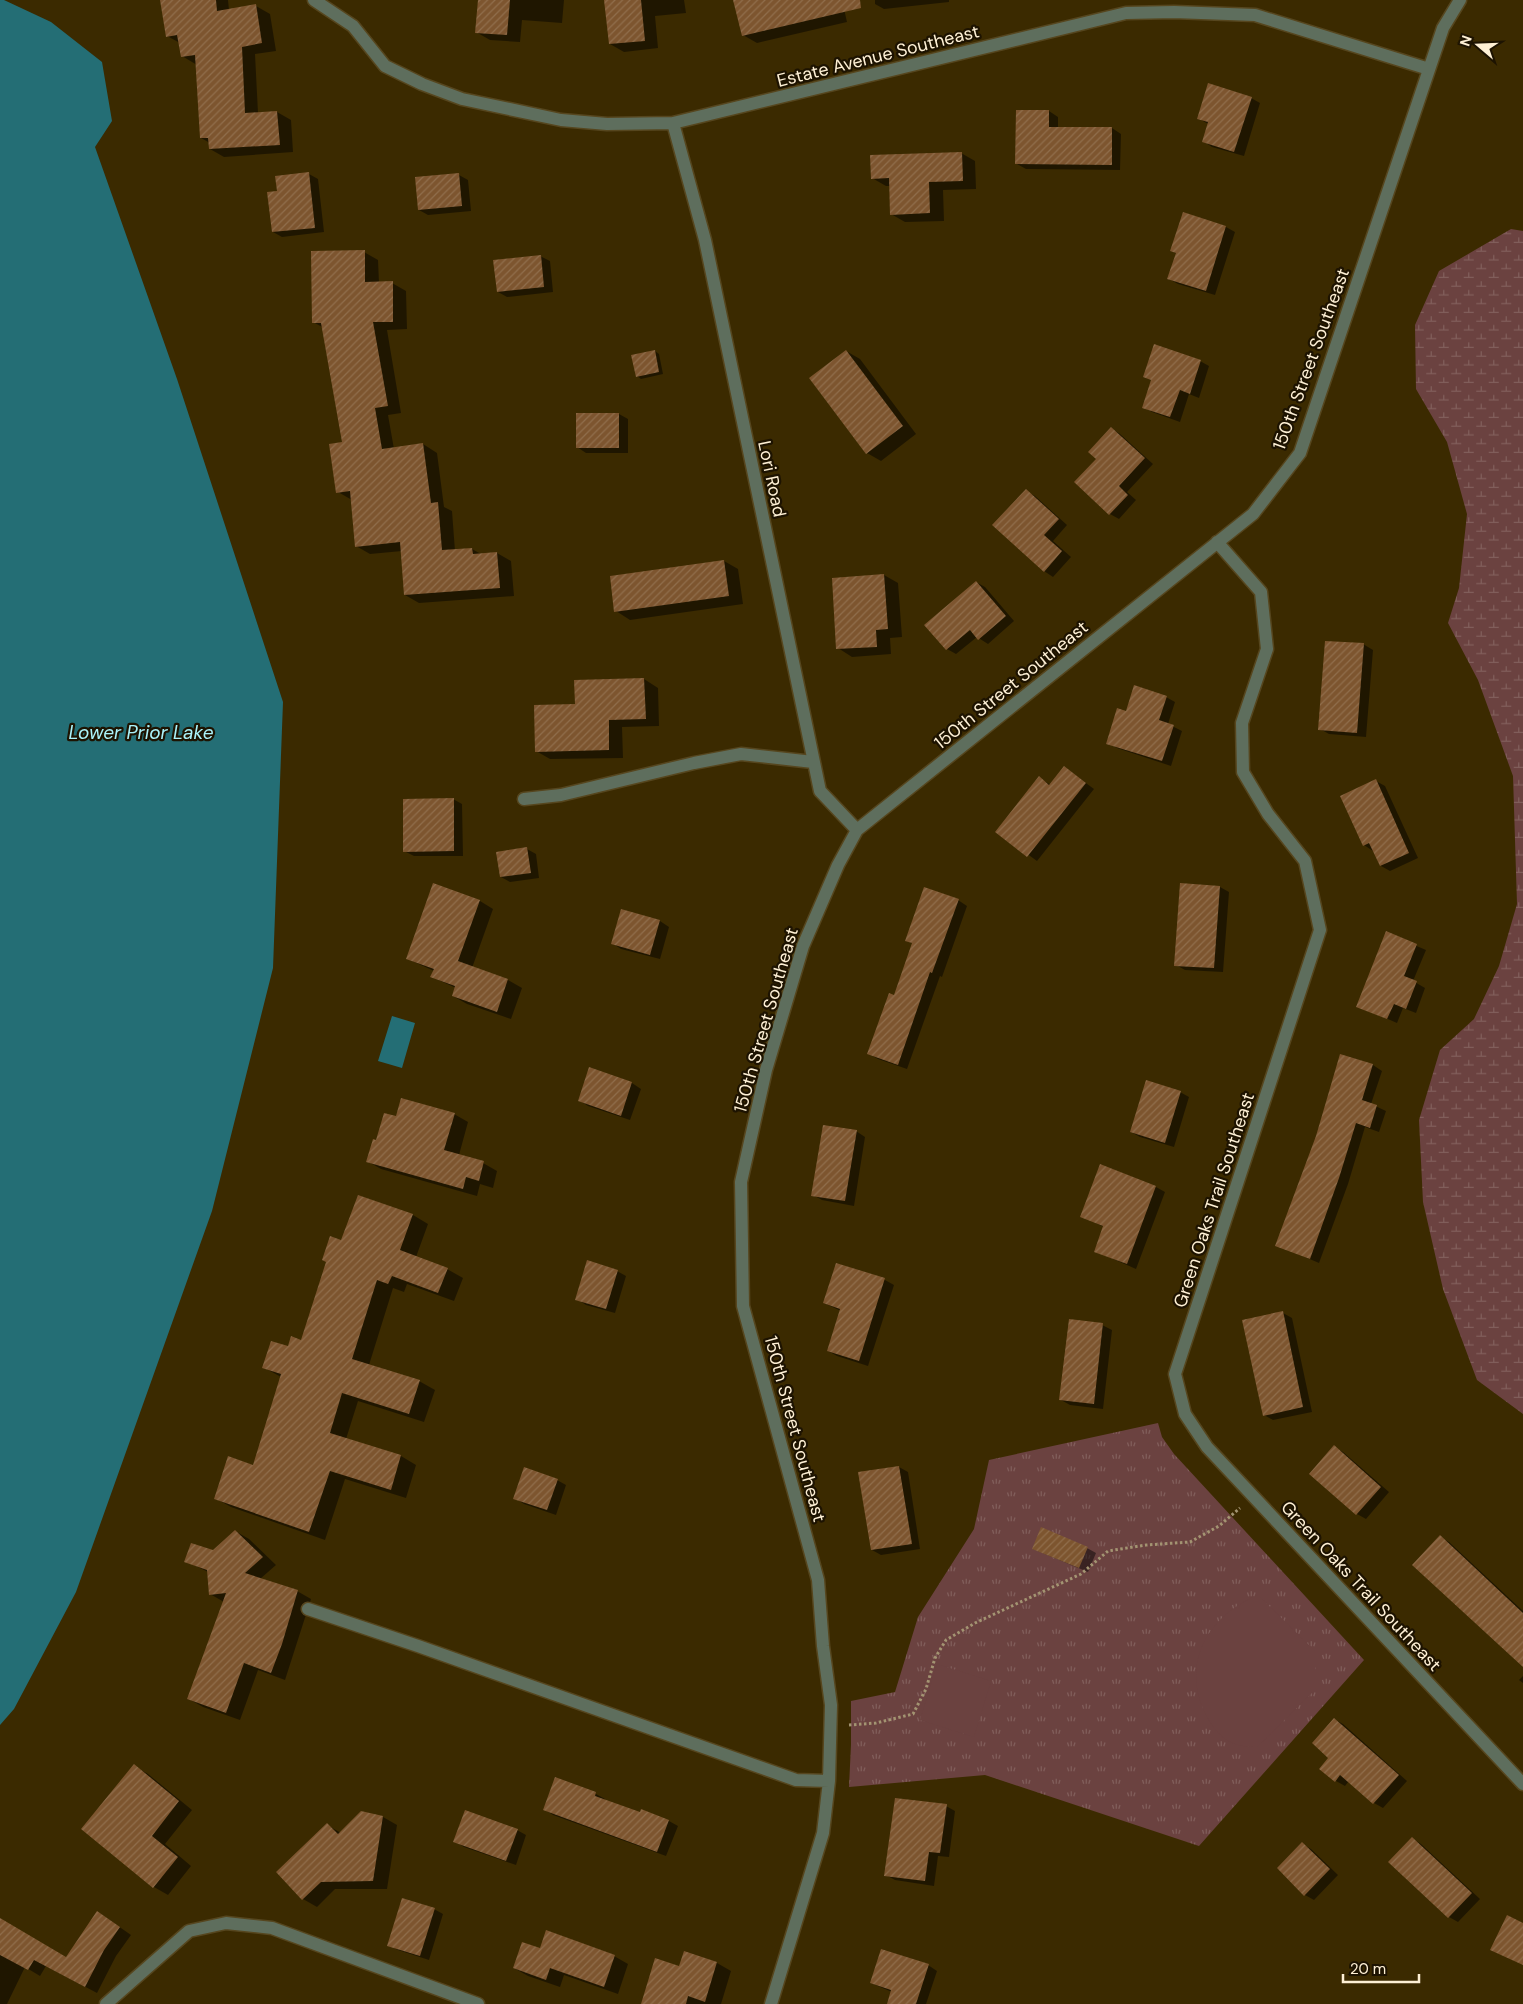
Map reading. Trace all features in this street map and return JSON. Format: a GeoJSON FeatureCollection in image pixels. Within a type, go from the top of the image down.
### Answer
{"type":"FeatureCollection","features":[{"type":"Feature","properties":{"kind":"street","name":"Estate Avenue Southeast"},"geometry":{"type":"LineString","coordinates":[[314,0],[353,26],[384,66],[422,84],[462,99],[560,120],[607,124],[673,123],[1126,13],[1174,12],[1255,15],[1430,69]]}},
{"type":"Feature","properties":{"kind":"street","name":"150th Street Southeast"},"geometry":{"type":"LineString","coordinates":[[771,2004],[823,1833],[829,1781],[831,1705],[823,1646],[818,1580],[743,1306],[741,1182],[766,1070],[803,946],[838,865],[857,830],[1253,514],[1300,453],[1430,69],[1442,28],[1460,0]]}},
{"type":"Feature","properties":{"kind":"street","name":"Lori Road"},"geometry":{"type":"LineString","coordinates":[[673,123],[705,240],[820,791],[857,830]]}},
{"type":"Feature","properties":{"kind":"street","name":"Green Oaks Trail Southeast"},"geometry":{"type":"LineString","coordinates":[[1217,542],[1261,592],[1267,649],[1242,723],[1243,772],[1268,814],[1306,861],[1320,930],[1175,1374],[1185,1414],[1207,1447],[1523,1784]]}},
{"type":"Feature","properties":{"kind":"street"},"geometry":{"type":"LineString","coordinates":[[524,799],[561,795],[694,763],[741,754],[813,762]]}},
{"type":"Feature","properties":{"kind":"street"},"geometry":{"type":"LineString","coordinates":[[308,1609],[796,1780],[829,1781]]}},
{"type":"Feature","properties":{"kind":"street"},"geometry":{"type":"LineString","coordinates":[[106,2004],[190,1931],[226,1923],[272,1928],[478,2004]]}},
{"type":"Feature","properties":{"kind":"path"},"geometry":{"type":"LineString","coordinates":[[830,1726],[876,1723],[913,1714],[926,1689],[935,1658],[946,1640],[975,1623],[1081,1574],[1108,1551],[1146,1545],[1190,1542],[1219,1526],[1253,1496]]}},
{"type":"Feature","properties":{"kind":"green space"},"geometry":{"type":"Polygon","coordinates":[[[1511,229],[1523,231],[1523,1414],[1477,1380],[1443,1289],[1423,1202],[1419,1120],[1440,1050],[1474,1019],[1499,966],[1517,904],[1513,776],[1478,680],[1448,623],[1459,588],[1467,514],[1447,442],[1416,389],[1415,325],[1439,271],[1511,229]]]}},
{"type":"Feature","properties":{"kind":"green space"},"geometry":{"type":"Polygon","coordinates":[[[1158,1423],[1162,1437],[1174,1454],[1364,1660],[1199,1846],[985,1775],[849,1787],[851,1701],[895,1692],[918,1617],[974,1529],[989,1460],[1158,1423]]]}},
{"type":"Feature","properties":{"kind":"green space"},"geometry":{"type":"Polygon","coordinates":[[[1258,1595],[1315,1651],[1315,1690],[1257,1747],[1249,1747],[1230,1742],[1219,1734],[1210,1722],[1201,1703],[1196,1683],[1197,1665],[1202,1647],[1211,1631],[1223,1617],[1239,1605],[1258,1595]]]}},
{"type":"Feature","properties":{"kind":"green space"},"geometry":{"type":"Polygon","coordinates":[[[937,1664],[991,1681],[974,1737],[920,1720],[937,1664]]]}},
{"type":"Feature","properties":{"kind":"water","name":"Lower Prior Lake"},"geometry":{"type":"Polygon","coordinates":[[[0,0],[4,0],[51,22],[102,62],[112,121],[95,147],[177,379],[283,702],[273,968],[212,1211],[76,1592],[14,1709],[0,1725],[0,0]]]}},
{"type":"Feature","properties":{"kind":"water"},"geometry":{"type":"Polygon","coordinates":[[[392,1016],[415,1023],[402,1068],[378,1061],[392,1016]]]}},
{"type":"Feature","properties":{"kind":"building"},"geometry":{"type":"Polygon","coordinates":[[[160,0],[216,0],[217,11],[256,4],[262,43],[242,47],[245,113],[277,111],[280,145],[209,149],[208,138],[200,138],[195,55],[181,57],[177,35],[166,37],[160,0]]]}},
{"type":"Feature","properties":{"kind":"building"},"geometry":{"type":"Polygon","coordinates":[[[478,0],[510,0],[507,35],[475,33],[478,0]]]}},
{"type":"Feature","properties":{"kind":"building"},"geometry":{"type":"Polygon","coordinates":[[[604,0],[641,0],[645,41],[609,44],[604,0]]]}},
{"type":"Feature","properties":{"kind":"building"},"geometry":{"type":"Polygon","coordinates":[[[733,0],[860,0],[861,8],[742,36],[733,0]]]}},
{"type":"Feature","properties":{"kind":"building"},"geometry":{"type":"Polygon","coordinates":[[[1208,83],[1252,97],[1234,152],[1202,142],[1208,122],[1197,119],[1208,83]]]}},
{"type":"Feature","properties":{"kind":"building"},"geometry":{"type":"Polygon","coordinates":[[[1016,110],[1049,110],[1049,127],[1112,127],[1112,165],[1015,164],[1016,110]]]}},
{"type":"Feature","properties":{"kind":"building"},"geometry":{"type":"Polygon","coordinates":[[[962,152],[963,181],[929,182],[930,213],[890,215],[889,178],[871,179],[870,155],[962,152]]]}},
{"type":"Feature","properties":{"kind":"building"},"geometry":{"type":"Polygon","coordinates":[[[309,172],[315,228],[272,232],[267,192],[277,191],[275,176],[309,172]]]}},
{"type":"Feature","properties":{"kind":"building"},"geometry":{"type":"Polygon","coordinates":[[[459,173],[462,206],[418,210],[415,177],[459,173]]]}},
{"type":"Feature","properties":{"kind":"building"},"geometry":{"type":"Polygon","coordinates":[[[1183,212],[1226,226],[1206,291],[1167,279],[1176,253],[1170,251],[1183,212]]]}},
{"type":"Feature","properties":{"kind":"building"},"geometry":{"type":"Polygon","coordinates":[[[365,250],[365,282],[393,281],[393,322],[373,322],[388,406],[375,408],[382,449],[423,443],[431,503],[438,502],[442,550],[472,548],[473,554],[497,552],[500,588],[404,595],[400,542],[355,547],[350,491],[336,493],[329,444],[342,442],[321,323],[312,323],[311,251],[365,250]]]}},
{"type":"Feature","properties":{"kind":"building"},"geometry":{"type":"Polygon","coordinates":[[[541,255],[544,287],[497,292],[493,260],[541,255]]]}},
{"type":"Feature","properties":{"kind":"building"},"geometry":{"type":"Polygon","coordinates":[[[1154,344],[1201,360],[1190,394],[1180,390],[1170,417],[1142,408],[1151,380],[1143,377],[1154,344]]]}},
{"type":"Feature","properties":{"kind":"building"},"geometry":{"type":"Polygon","coordinates":[[[655,350],[659,372],[636,377],[631,355],[655,350]]]}},
{"type":"Feature","properties":{"kind":"building"},"geometry":{"type":"Polygon","coordinates":[[[846,350],[903,426],[866,454],[809,378],[846,350]]]}},
{"type":"Feature","properties":{"kind":"building"},"geometry":{"type":"Polygon","coordinates":[[[576,413],[619,413],[619,448],[576,448],[576,413]]]}},
{"type":"Feature","properties":{"kind":"building"},"geometry":{"type":"Polygon","coordinates":[[[1111,427],[1145,458],[1119,486],[1128,495],[1109,515],[1074,482],[1096,459],[1088,452],[1111,427]]]}},
{"type":"Feature","properties":{"kind":"building"},"geometry":{"type":"Polygon","coordinates":[[[1026,489],[1059,519],[1044,535],[1062,551],[1044,572],[992,525],[1026,489]]]}},
{"type":"Feature","properties":{"kind":"building"},"geometry":{"type":"Polygon","coordinates":[[[724,560],[729,596],[614,612],[610,576],[724,560]]]}},
{"type":"Feature","properties":{"kind":"building"},"geometry":{"type":"Polygon","coordinates":[[[884,574],[888,629],[876,630],[877,647],[836,649],[832,578],[884,574]]]}},
{"type":"Feature","properties":{"kind":"building"},"geometry":{"type":"Polygon","coordinates":[[[976,581],[1006,616],[978,640],[970,630],[946,650],[924,625],[976,581]]]}},
{"type":"Feature","properties":{"kind":"building"},"geometry":{"type":"Polygon","coordinates":[[[1325,641],[1364,643],[1357,733],[1318,730],[1325,641]]]}},
{"type":"Feature","properties":{"kind":"building"},"geometry":{"type":"Polygon","coordinates":[[[644,678],[646,719],[609,720],[609,750],[535,752],[534,705],[575,704],[574,680],[644,678]]]}},
{"type":"Feature","properties":{"kind":"building"},"geometry":{"type":"Polygon","coordinates":[[[1134,685],[1167,696],[1159,720],[1174,725],[1162,761],[1106,744],[1117,708],[1126,711],[1134,685]]]}},
{"type":"Feature","properties":{"kind":"building"},"geometry":{"type":"Polygon","coordinates":[[[1064,766],[1086,783],[1027,857],[995,832],[1039,776],[1049,785],[1064,766]]]}},
{"type":"Feature","properties":{"kind":"building"},"geometry":{"type":"Polygon","coordinates":[[[1376,779],[1409,853],[1380,866],[1369,843],[1363,846],[1340,796],[1376,779]]]}},
{"type":"Feature","properties":{"kind":"building"},"geometry":{"type":"Polygon","coordinates":[[[454,798],[454,851],[403,852],[403,799],[454,798]]]}},
{"type":"Feature","properties":{"kind":"building"},"geometry":{"type":"Polygon","coordinates":[[[527,847],[531,873],[500,877],[496,852],[527,847]]]}},
{"type":"Feature","properties":{"kind":"building"},"geometry":{"type":"Polygon","coordinates":[[[433,883],[480,900],[458,961],[508,979],[497,1012],[452,996],[455,986],[430,977],[434,969],[406,959],[433,883]]]}},
{"type":"Feature","properties":{"kind":"building"},"geometry":{"type":"Polygon","coordinates":[[[1180,883],[1220,886],[1214,968],[1174,966],[1180,883]]]}},
{"type":"Feature","properties":{"kind":"building"},"geometry":{"type":"Polygon","coordinates":[[[924,887],[959,899],[932,973],[930,972],[898,1065],[867,1054],[889,993],[894,995],[912,943],[905,941],[924,887]]]}},
{"type":"Feature","properties":{"kind":"building"},"geometry":{"type":"Polygon","coordinates":[[[621,909],[660,920],[650,955],[611,944],[621,909]]]}},
{"type":"Feature","properties":{"kind":"building"},"geometry":{"type":"Polygon","coordinates":[[[1386,931],[1417,944],[1404,976],[1417,981],[1406,1009],[1394,1004],[1387,1019],[1356,1007],[1386,931]]]}},
{"type":"Feature","properties":{"kind":"building"},"geometry":{"type":"Polygon","coordinates":[[[1340,1054],[1373,1064],[1362,1100],[1377,1105],[1370,1128],[1356,1123],[1339,1178],[1310,1259],[1275,1246],[1316,1136],[1340,1054]]]}},
{"type":"Feature","properties":{"kind":"building"},"geometry":{"type":"Polygon","coordinates":[[[589,1067],[632,1082],[621,1116],[578,1101],[589,1067]]]}},
{"type":"Feature","properties":{"kind":"building"},"geometry":{"type":"Polygon","coordinates":[[[1146,1080],[1181,1091],[1165,1143],[1130,1132],[1146,1080]]]}},
{"type":"Feature","properties":{"kind":"building"},"geometry":{"type":"Polygon","coordinates":[[[401,1098],[455,1113],[444,1150],[484,1161],[479,1181],[466,1177],[463,1189],[366,1162],[373,1139],[376,1140],[384,1113],[396,1116],[401,1098]]]}},
{"type":"Feature","properties":{"kind":"building"},"geometry":{"type":"Polygon","coordinates":[[[823,1125],[857,1130],[845,1201],[811,1196],[823,1125]]]}},
{"type":"Feature","properties":{"kind":"building"},"geometry":{"type":"Polygon","coordinates":[[[1100,1164],[1156,1186],[1127,1264],[1094,1252],[1103,1226],[1080,1217],[1100,1164]]]}},
{"type":"Feature","properties":{"kind":"building"},"geometry":{"type":"Polygon","coordinates":[[[358,1195],[413,1214],[400,1250],[448,1268],[438,1293],[392,1276],[388,1284],[377,1280],[352,1359],[420,1380],[409,1414],[342,1393],[330,1433],[401,1455],[391,1490],[330,1471],[309,1532],[214,1499],[228,1456],[253,1465],[281,1374],[262,1368],[271,1341],[288,1346],[291,1336],[301,1340],[326,1262],[322,1260],[330,1236],[341,1240],[358,1195]]]}},
{"type":"Feature","properties":{"kind":"building"},"geometry":{"type":"Polygon","coordinates":[[[587,1260],[618,1270],[606,1309],[575,1300],[587,1260]]]}},
{"type":"Feature","properties":{"kind":"building"},"geometry":{"type":"Polygon","coordinates":[[[836,1263],[885,1278],[859,1361],[827,1351],[840,1309],[823,1303],[836,1263]]]}},
{"type":"Feature","properties":{"kind":"building"},"geometry":{"type":"Polygon","coordinates":[[[1283,1311],[1303,1407],[1263,1416],[1242,1320],[1283,1311]]]}},
{"type":"Feature","properties":{"kind":"building"},"geometry":{"type":"Polygon","coordinates":[[[1069,1319],[1103,1323],[1094,1404],[1059,1400],[1069,1319]]]}},
{"type":"Feature","properties":{"kind":"building"},"geometry":{"type":"Polygon","coordinates":[[[1334,1445],[1381,1487],[1356,1515],[1309,1474],[1334,1445]]]}},
{"type":"Feature","properties":{"kind":"building"},"geometry":{"type":"Polygon","coordinates":[[[899,1466],[912,1544],[871,1550],[858,1472],[899,1466]]]}},
{"type":"Feature","properties":{"kind":"building"},"geometry":{"type":"Polygon","coordinates":[[[524,1467],[558,1479],[547,1510],[513,1499],[524,1467]]]}},
{"type":"Feature","properties":{"kind":"building"},"geometry":{"type":"Polygon","coordinates":[[[1041,1527],[1088,1547],[1079,1568],[1032,1549],[1041,1527]]]}},
{"type":"Feature","properties":{"kind":"building"},"geometry":{"type":"Polygon","coordinates":[[[235,1530],[263,1557],[245,1573],[298,1590],[271,1673],[244,1663],[226,1713],[187,1699],[226,1593],[209,1595],[207,1570],[184,1562],[191,1543],[213,1550],[235,1530]]]}},
{"type":"Feature","properties":{"kind":"building"},"geometry":{"type":"Polygon","coordinates":[[[1440,1535],[1523,1613],[1523,1667],[1412,1565],[1440,1535]]]}},
{"type":"Feature","properties":{"kind":"building"},"geometry":{"type":"Polygon","coordinates":[[[1334,1718],[1399,1775],[1373,1804],[1340,1775],[1335,1782],[1319,1769],[1328,1758],[1312,1743],[1334,1718]]]}},
{"type":"Feature","properties":{"kind":"building"},"geometry":{"type":"Polygon","coordinates":[[[134,1764],[179,1801],[152,1836],[178,1857],[153,1888],[81,1829],[134,1764]]]}},
{"type":"Feature","properties":{"kind":"building"},"geometry":{"type":"Polygon","coordinates":[[[555,1777],[596,1792],[595,1796],[640,1812],[641,1809],[669,1820],[657,1852],[543,1810],[555,1777]]]}},
{"type":"Feature","properties":{"kind":"building"},"geometry":{"type":"Polygon","coordinates":[[[895,1798],[947,1804],[940,1853],[929,1852],[925,1881],[884,1876],[895,1798]]]}},
{"type":"Feature","properties":{"kind":"building"},"geometry":{"type":"Polygon","coordinates":[[[465,1810],[518,1829],[506,1861],[453,1842],[465,1810]]]}},
{"type":"Feature","properties":{"kind":"building"},"geometry":{"type":"Polygon","coordinates":[[[361,1811],[383,1816],[373,1881],[321,1882],[302,1900],[276,1872],[327,1823],[338,1834],[361,1811]]]}},
{"type":"Feature","properties":{"kind":"building"},"geometry":{"type":"Polygon","coordinates":[[[1412,1837],[1472,1893],[1448,1918],[1388,1862],[1412,1837]]]}},
{"type":"Feature","properties":{"kind":"building"},"geometry":{"type":"Polygon","coordinates":[[[1302,1842],[1330,1869],[1304,1896],[1277,1868],[1302,1842]]]}},
{"type":"Feature","properties":{"kind":"building"},"geometry":{"type":"Polygon","coordinates":[[[402,1898],[435,1908],[420,1956],[387,1946],[402,1898]]]}},
{"type":"Feature","properties":{"kind":"building"},"geometry":{"type":"Polygon","coordinates":[[[97,1911],[120,1927],[104,1950],[85,1987],[34,1960],[28,1970],[0,1955],[0,1918],[66,1957],[97,1911]]]}},
{"type":"Feature","properties":{"kind":"building"},"geometry":{"type":"Polygon","coordinates":[[[1507,1915],[1523,1923],[1523,1965],[1490,1950],[1507,1915]]]}},
{"type":"Feature","properties":{"kind":"building"},"geometry":{"type":"Polygon","coordinates":[[[546,1930],[615,1955],[604,1987],[550,1968],[546,1980],[513,1968],[522,1942],[540,1948],[546,1930]]]}},
{"type":"Feature","properties":{"kind":"building"},"geometry":{"type":"Polygon","coordinates":[[[881,1949],[929,1964],[916,2004],[887,2004],[891,1990],[870,1983],[881,1949]]]}},
{"type":"Feature","properties":{"kind":"building"},"geometry":{"type":"Polygon","coordinates":[[[684,1951],[717,1962],[705,2002],[688,1996],[686,2004],[641,2004],[655,1958],[679,1966],[684,1951]]]}}]}
